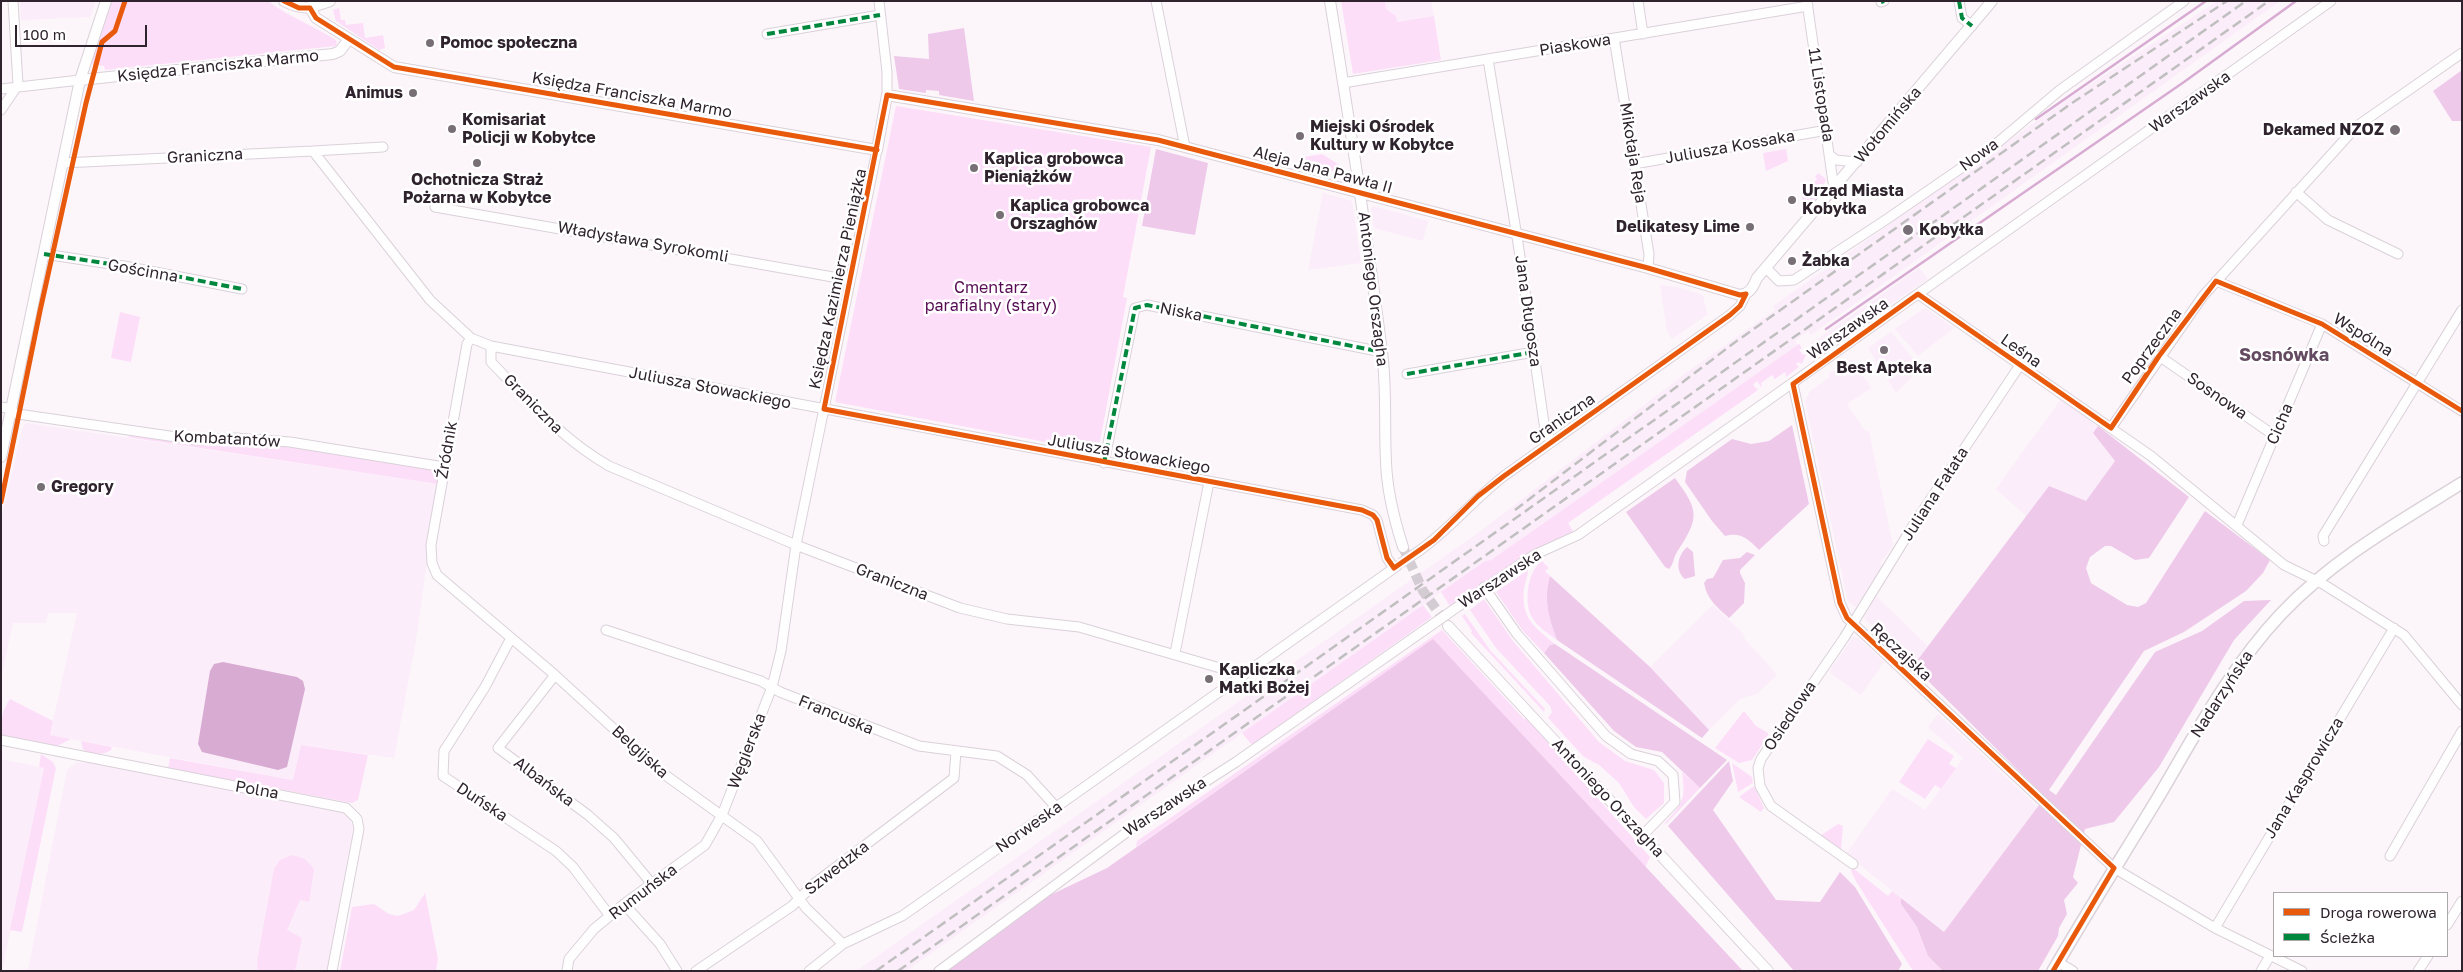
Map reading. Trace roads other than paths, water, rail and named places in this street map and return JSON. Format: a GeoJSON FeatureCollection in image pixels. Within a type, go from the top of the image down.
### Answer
{"type":"FeatureCollection","features":[{"type":"Feature","properties":{"kind":"main road","name":"Nadarzyńska"},"geometry":{"type":"LineString","coordinates":[[2055,966],[2238,666],[2281,614],[2316,581],[2370,541],[2462,483]]}},
{"type":"Feature","properties":{"kind":"street"},"geometry":{"type":"LineString","coordinates":[[1,110],[18,85],[13,1]]}},
{"type":"Feature","properties":{"kind":"street"},"geometry":{"type":"LineString","coordinates":[[1,457],[8,409],[44,254],[80,80],[106,1]]}},
{"type":"Feature","properties":{"kind":"street"},"geometry":{"type":"LineString","coordinates":[[284,1],[298,8],[310,8],[330,1]]}},
{"type":"Feature","properties":{"kind":"street","name":"Księdza Kazimierza Pieniążka"},"geometry":{"type":"LineString","coordinates":[[772,687],[781,651],[796,544],[887,95],[887,72],[879,1]]}},
{"type":"Feature","properties":{"kind":"street"},"geometry":{"type":"LineString","coordinates":[[1156,1],[1185,147]]}},
{"type":"Feature","properties":{"kind":"street","name":"Antoniego Orszagha"},"geometry":{"type":"LineString","coordinates":[[1330,1],[1361,193],[1367,256],[1382,352],[1387,472],[1392,510],[1403,547]]}},
{"type":"Feature","properties":{"kind":"street"},"geometry":{"type":"LineString","coordinates":[[1638,1],[1643,34]]}},
{"type":"Feature","properties":{"kind":"street"},"geometry":{"type":"LineString","coordinates":[[1959,1],[1962,18],[1972,26]]}},
{"type":"Feature","properties":{"kind":"street","name":"Wołomińska"},"geometry":{"type":"LineString","coordinates":[[1746,294],[1992,1]]}},
{"type":"Feature","properties":{"kind":"street","name":"Nowa"},"geometry":{"type":"LineString","coordinates":[[1766,268],[1779,281],[1788,282],[1842,250],[1996,144],[2060,90],[2184,1]]}},
{"type":"Feature","properties":{"kind":"street","name":"Warszawska"},"geometry":{"type":"LineString","coordinates":[[940,971],[1112,842],[1236,762],[1484,587],[1534,554],[1578,535],[2331,1]]}},
{"type":"Feature","properties":{"kind":"street","name":"Piaskowa"},"geometry":{"type":"LineString","coordinates":[[1343,83],[1643,34],[1807,4]]}},
{"type":"Feature","properties":{"kind":"street","name":"11 Listopada"},"geometry":{"type":"LineString","coordinates":[[1807,4],[1831,156],[1834,190]]}},
{"type":"Feature","properties":{"kind":"street","name":"Księdza Franciszka Marmo"},"geometry":{"type":"LineString","coordinates":[[310,8],[316,18],[383,62],[394,67],[877,150]]}},
{"type":"Feature","properties":{"kind":"street"},"geometry":{"type":"LineString","coordinates":[[767,34],[880,15]]}},
{"type":"Feature","properties":{"kind":"street","name":"Mikołaja Reja"},"geometry":{"type":"LineString","coordinates":[[1614,38],[1649,254],[1648,268]]}},
{"type":"Feature","properties":{"kind":"street","name":"Księdza Franciszka Marmo"},"geometry":{"type":"LineString","coordinates":[[80,80],[333,54],[340,51],[349,39]]}},
{"type":"Feature","properties":{"kind":"street","name":"Poprzeczna"},"geometry":{"type":"LineString","coordinates":[[2111,428],[2159,356],[2216,281],[2357,126],[2462,52]]}},
{"type":"Feature","properties":{"kind":"street","name":"Jana Długosza"},"geometry":{"type":"LineString","coordinates":[[1488,60],[1545,430],[1551,442]]}},
{"type":"Feature","properties":{"kind":"street"},"geometry":{"type":"LineString","coordinates":[[1,89],[18,85],[80,80]]}},
{"type":"Feature","properties":{"kind":"street","name":"Aleja Jana Pawła II"},"geometry":{"type":"LineString","coordinates":[[887,95],[1152,139],[1648,268],[1733,293],[1746,294]]}},
{"type":"Feature","properties":{"kind":"street","name":"Juliusza Kossaka"},"geometry":{"type":"LineString","coordinates":[[1634,164],[1827,130]]}},
{"type":"Feature","properties":{"kind":"street","name":"Graniczna"},"geometry":{"type":"LineString","coordinates":[[63,163],[383,147]]}},
{"type":"Feature","properties":{"kind":"street"},"geometry":{"type":"LineString","coordinates":[[313,150],[424,294],[471,338],[491,346]]}},
{"type":"Feature","properties":{"kind":"street"},"geometry":{"type":"LineString","coordinates":[[1831,156],[1836,160],[1857,162]]}},
{"type":"Feature","properties":{"kind":"street"},"geometry":{"type":"LineString","coordinates":[[2296,192],[2328,220],[2398,254]]}},
{"type":"Feature","properties":{"kind":"street","name":"Władysława Syrokomli"},"geometry":{"type":"LineString","coordinates":[[436,207],[850,280]]}},
{"type":"Feature","properties":{"kind":"street","name":"Gościnna"},"geometry":{"type":"LineString","coordinates":[[44,254],[124,266],[242,289]]}},
{"type":"Feature","properties":{"kind":"street","name":"Wspólna"},"geometry":{"type":"LineString","coordinates":[[2216,281],[2322,324],[2462,411]]}},
{"type":"Feature","properties":{"kind":"street","name":"Graniczna"},"geometry":{"type":"LineString","coordinates":[[491,346],[491,362],[553,426],[609,466],[884,580],[983,615],[1079,628],[1175,653],[1244,675],[1440,535],[1478,496],[1730,315],[1740,306],[1746,294]]}},
{"type":"Feature","properties":{"kind":"street","name":"Leśna"},"geometry":{"type":"LineString","coordinates":[[1918,294],[2151,456],[2284,565],[2316,581],[2394,628],[2412,643],[2462,705]]}},
{"type":"Feature","properties":{"kind":"street","name":"Niska"},"geometry":{"type":"LineString","coordinates":[[1104,463],[1135,308],[1147,305],[1382,352]]}},
{"type":"Feature","properties":{"kind":"street"},"geometry":{"type":"LineString","coordinates":[[2324,541],[2323,536],[2462,310]]}},
{"type":"Feature","properties":{"kind":"street","name":"Cicha"},"geometry":{"type":"LineString","coordinates":[[2237,525],[2322,324]]}},
{"type":"Feature","properties":{"kind":"street","name":"Źródnik"},"geometry":{"type":"LineString","coordinates":[[432,562],[431,545],[444,467],[467,344],[471,338]]}},
{"type":"Feature","properties":{"kind":"street","name":"Juliusza Słowackiego"},"geometry":{"type":"LineString","coordinates":[[491,346],[1368,512],[1377,520],[1386,554],[1398,565]]}},
{"type":"Feature","properties":{"kind":"street"},"geometry":{"type":"LineString","coordinates":[[1408,374],[1534,352]]}},
{"type":"Feature","properties":{"kind":"street","name":"Sosnowa"},"geometry":{"type":"LineString","coordinates":[[2159,356],[2274,436]]}},
{"type":"Feature","properties":{"kind":"street","name":"Juliana Fałata"},"geometry":{"type":"LineString","coordinates":[[1852,623],[1916,521],[2020,365]]}},
{"type":"Feature","properties":{"kind":"street","name":"Ręczajska"},"geometry":{"type":"LineString","coordinates":[[1793,384],[1840,603],[1844,613],[1852,623],[2114,868],[2215,928],[2302,971]]}},
{"type":"Feature","properties":{"kind":"street","name":"Kombatantów"},"geometry":{"type":"LineString","coordinates":[[8,409],[197,440],[236,438],[290,442],[444,467]]}},
{"type":"Feature","properties":{"kind":"street"},"geometry":{"type":"LineString","coordinates":[[1175,653],[1209,482]]}},
{"type":"Feature","properties":{"kind":"street","name":"Belgijska"},"geometry":{"type":"LineString","coordinates":[[432,562],[442,580],[555,675],[661,772],[756,841],[806,908],[843,944]]}},
{"type":"Feature","properties":{"kind":"street"},"geometry":{"type":"LineString","coordinates":[[1484,587],[1517,634],[1606,736],[1631,754],[1658,761],[1674,775],[1675,802],[1643,835]]}},
{"type":"Feature","properties":{"kind":"street","name":"Osiedlowa"},"geometry":{"type":"LineString","coordinates":[[1852,623],[1766,750],[1758,768],[1758,775],[1760,786],[1771,806],[1853,864]]}},
{"type":"Feature","properties":{"kind":"street","name":"Antoniego Orszagha"},"geometry":{"type":"LineString","coordinates":[[1448,626],[1768,971]]}},
{"type":"Feature","properties":{"kind":"street","name":"Jana Kasprowicza"},"geometry":{"type":"LineString","coordinates":[[2215,928],[2394,628]]}},
{"type":"Feature","properties":{"kind":"street","name":"Francuska"},"geometry":{"type":"LineString","coordinates":[[606,630],[772,687],[888,736],[919,746],[997,756],[1028,775],[1056,807]]}},
{"type":"Feature","properties":{"kind":"street","name":"Duńska"},"geometry":{"type":"LineString","coordinates":[[511,638],[485,687],[444,751],[443,776],[556,851],[573,867],[610,916]]}},
{"type":"Feature","properties":{"kind":"street","name":"Albańska"},"geometry":{"type":"LineString","coordinates":[[555,675],[498,748],[588,815],[614,838],[652,884]]}},
{"type":"Feature","properties":{"kind":"street","name":"Norweska"},"geometry":{"type":"LineString","coordinates":[[809,971],[843,944],[902,916],[1244,675]]}},
{"type":"Feature","properties":{"kind":"street","name":"Węgierska"},"geometry":{"type":"LineString","coordinates":[[722,815],[772,687]]}},
{"type":"Feature","properties":{"kind":"street"},"geometry":{"type":"LineString","coordinates":[[2390,856],[2462,731]]}},
{"type":"Feature","properties":{"kind":"street","name":"Polna"},"geometry":{"type":"LineString","coordinates":[[1,740],[346,808],[357,818],[358,829],[332,971]]}},
{"type":"Feature","properties":{"kind":"street","name":"Szwedzka"},"geometry":{"type":"LineString","coordinates":[[696,971],[792,906],[799,898],[954,778],[956,751]]}},
{"type":"Feature","properties":{"kind":"street","name":"Rumuńska"},"geometry":{"type":"LineString","coordinates":[[567,971],[569,958],[594,929],[624,904],[705,845],[722,815]]}},
{"type":"Feature","properties":{"kind":"street"},"geometry":{"type":"LineString","coordinates":[[2448,923],[2462,901]]}},
{"type":"Feature","properties":{"kind":"street"},"geometry":{"type":"LineString","coordinates":[[624,904],[660,944],[677,971]]}},
{"type":"Feature","properties":{"kind":"street"},"geometry":{"type":"LineString","coordinates":[[2261,971],[2270,956]]}},
{"type":"Feature","properties":{"kind":"street"},"geometry":{"type":"LineString","coordinates":[[2418,971],[2427,957]]}},
{"type":"Feature","properties":{"kind":"street"},"geometry":{"type":"LineString","coordinates":[[2055,966],[2073,971]]}},
{"type":"Feature","properties":{"kind":"waterway"},"geometry":{"type":"LineString","coordinates":[[2036,119],[2206,1]]}},
{"type":"Feature","properties":{"kind":"waterway"},"geometry":{"type":"LineString","coordinates":[[1826,329],[2184,82],[2296,1]]}},
{"type":"Feature","properties":{"kind":"tunnel"},"geometry":{"type":"LineString","coordinates":[[1403,547],[1423,591],[1447,624]]}},
{"type":"Feature","properties":{"kind":"railway"},"geometry":{"type":"LineString","coordinates":[[1515,510],[1734,343],[2072,103],[2227,1]]}},
{"type":"Feature","properties":{"kind":"railway"},"geometry":{"type":"LineString","coordinates":[[876,971],[2246,1]]}},
{"type":"Feature","properties":{"kind":"railway"},"geometry":{"type":"LineString","coordinates":[[898,971],[2269,1]]}},
{"type":"Feature","properties":{"kind":"place","name":"Pomoc społeczna"},"geometry":{"type":"Point","coordinates":[430,43]}},
{"type":"Feature","properties":{"kind":"place","name":"Animus"},"geometry":{"type":"Point","coordinates":[413,93]}},
{"type":"Feature","properties":{"kind":"place","name":"Komisariat Policji w Kobyłce"},"geometry":{"type":"Point","coordinates":[452,129]}},
{"type":"Feature","properties":{"kind":"place","name":"Dekamed NZOZ"},"geometry":{"type":"Point","coordinates":[2395,130]}},
{"type":"Feature","properties":{"kind":"place","name":"Miejski Ośrodek Kultury w Kobyłce"},"geometry":{"type":"Point","coordinates":[1300,136]}},
{"type":"Feature","properties":{"kind":"place","name":"Ochotnicza Straż Pożarna w Kobyłce"},"geometry":{"type":"Point","coordinates":[477,163]}},
{"type":"Feature","properties":{"kind":"place","name":"Kaplica grobowca Pieniążków"},"geometry":{"type":"Point","coordinates":[974,168]}},
{"type":"Feature","properties":{"kind":"place","name":"Urząd Miasta Kobyłka"},"geometry":{"type":"Point","coordinates":[1792,200]}},
{"type":"Feature","properties":{"kind":"place","name":"Kaplica grobowca Orszaghów"},"geometry":{"type":"Point","coordinates":[1000,215]}},
{"type":"Feature","properties":{"kind":"place","name":"Delikatesy Lime"},"geometry":{"type":"Point","coordinates":[1750,227]}},
{"type":"Feature","properties":{"kind":"place","name":"Kobyłka"},"geometry":{"type":"Point","coordinates":[1908,230]}},
{"type":"Feature","properties":{"kind":"place","name":"Żabka"},"geometry":{"type":"Point","coordinates":[1792,261]}},
{"type":"Feature","properties":{"kind":"place","name":"Best Apteka"},"geometry":{"type":"Point","coordinates":[1884,350]}},
{"type":"Feature","properties":{"kind":"place","name":"Gregory"},"geometry":{"type":"Point","coordinates":[41,487]}},
{"type":"Feature","properties":{"kind":"place","name":"Kapliczka Matki Bożej"},"geometry":{"type":"Point","coordinates":[1209,679]}},
{"type":"Feature","properties":{"kind":"district","name":"Sosnówka"},"geometry":{"type":"Point","coordinates":[2284,355]}},
{"type":"Feature","properties":{"kind":"park label","name":"Cmentarz parafialny (stary)"},"geometry":{"type":"Point","coordinates":[991,297]}}]}
